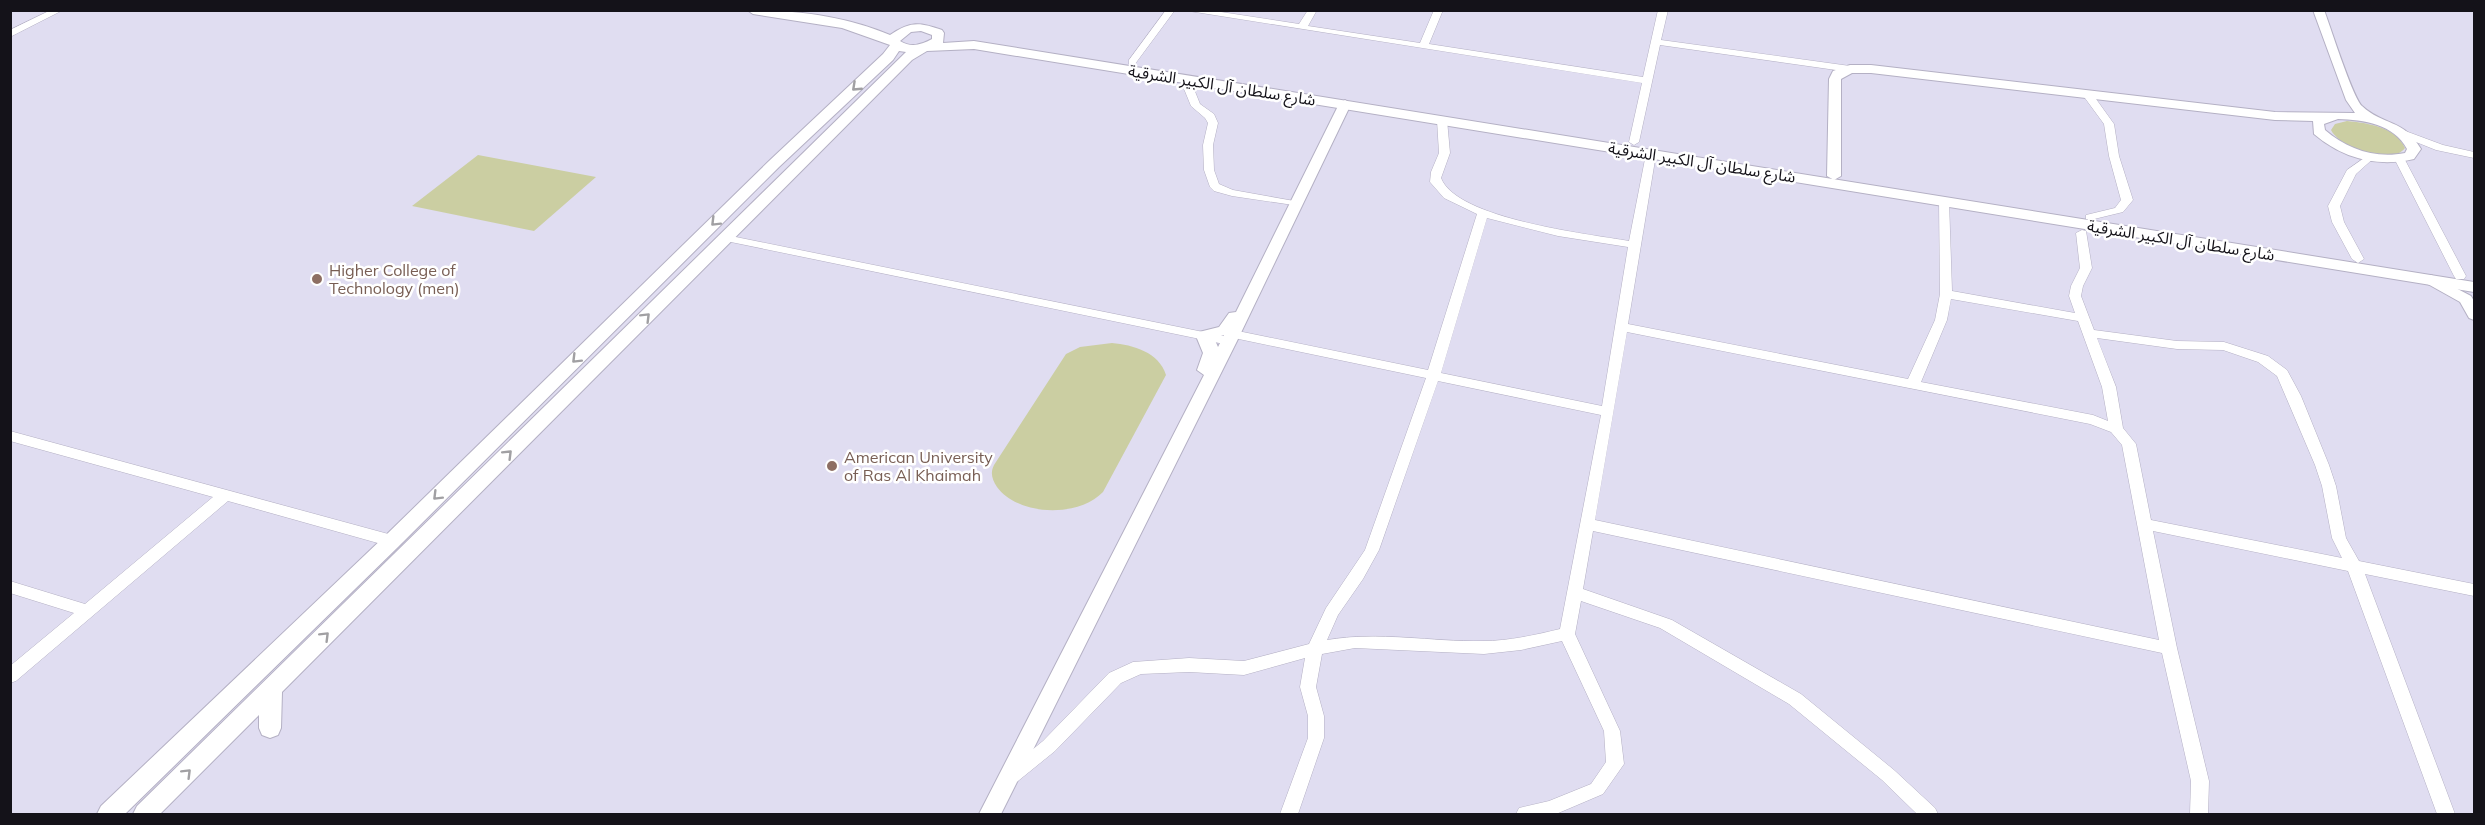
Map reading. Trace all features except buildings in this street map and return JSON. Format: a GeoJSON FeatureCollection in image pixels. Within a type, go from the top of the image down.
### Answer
{"type":"FeatureCollection","features":[{"type":"Feature","properties":{"kind":"main road","name":"شارع سلطان آل الكبير الشرقية"},"geometry":{"type":"LineString","coordinates":[[753,10],[878,33],[907,49],[974,45],[2431,280]]}},
{"type":"Feature","properties":{"kind":"main road","name":"شارع سلطان آل الكبير الشرقية"},"geometry":{"type":"LineString","coordinates":[[807,10],[914,28],[929,28],[938,33],[1634,142],[2467,278]]}},
{"type":"Feature","properties":{"kind":"main road"},"geometry":{"type":"LineString","coordinates":[[850,27],[874,44],[877,52],[876,69]]}},
{"type":"Feature","properties":{"kind":"main road"},"geometry":{"type":"LineString","coordinates":[[109,814],[392,541],[769,169],[876,69],[888,57],[895,43],[894,38],[901,32],[914,28]]}},
{"type":"Feature","properties":{"kind":"main road"},"geometry":{"type":"LineString","coordinates":[[145,814],[907,57],[938,40],[938,33]]}},
{"type":"Feature","properties":{"kind":"main road"},"geometry":{"type":"LineString","coordinates":[[270,728],[271,690]]}},
{"type":"Feature","properties":{"kind":"street"},"geometry":{"type":"LineString","coordinates":[[10,26],[42,10]]}},
{"type":"Feature","properties":{"kind":"street"},"geometry":{"type":"LineString","coordinates":[[10,34],[59,10]]}},
{"type":"Feature","properties":{"kind":"street"},"geometry":{"type":"LineString","coordinates":[[1132,62],[1171,10]]}},
{"type":"Feature","properties":{"kind":"street"},"geometry":{"type":"LineString","coordinates":[[1187,10],[1648,81]]}},
{"type":"Feature","properties":{"kind":"street"},"geometry":{"type":"LineString","coordinates":[[1302,28],[1313,10]]}},
{"type":"Feature","properties":{"kind":"street"},"geometry":{"type":"LineString","coordinates":[[1423,47],[1439,10]]}},
{"type":"Feature","properties":{"kind":"street"},"geometry":{"type":"LineString","coordinates":[[1634,142],[1663,10]]}},
{"type":"Feature","properties":{"kind":"street"},"geometry":{"type":"LineString","coordinates":[[2318,10],[2357,108],[2376,121],[2400,132],[2455,151],[2475,155]]}},
{"type":"Feature","properties":{"kind":"street"},"geometry":{"type":"LineString","coordinates":[[1656,42],[1850,69],[1883,70],[2251,113],[2323,118],[2338,115],[2376,121]]}},
{"type":"Feature","properties":{"kind":"street"},"geometry":{"type":"LineString","coordinates":[[1834,176],[1835,79],[1837,74],[1850,69]]}},
{"type":"Feature","properties":{"kind":"street"},"geometry":{"type":"LineString","coordinates":[[1185,79],[1196,106],[1210,116],[1213,123],[1208,146],[1209,170],[1214,185],[1218,189],[1232,193],[1296,204]]}},
{"type":"Feature","properties":{"kind":"street"},"geometry":{"type":"LineString","coordinates":[[2087,94],[2109,124],[2114,156],[2127,200],[2119,210],[2090,217]]}},
{"type":"Feature","properties":{"kind":"street"},"geometry":{"type":"LineString","coordinates":[[2338,115],[2350,107],[2352,100]]}},
{"type":"Feature","properties":{"kind":"street"},"geometry":{"type":"LineString","coordinates":[[990,814],[1250,299],[1345,104]]}},
{"type":"Feature","properties":{"kind":"street"},"geometry":{"type":"LineString","coordinates":[[2251,113],[2288,122],[2339,147],[2370,157],[2404,157],[2455,151]]}},
{"type":"Feature","properties":{"kind":"street"},"geometry":{"type":"LineString","coordinates":[[2323,118],[2318,123],[2319,131],[2328,140]]}},
{"type":"Feature","properties":{"kind":"street"},"geometry":{"type":"LineString","coordinates":[[1442,120],[1444,157],[1436,170],[1435,179],[1440,189],[1450,197],[1482,215],[1634,244]]}},
{"type":"Feature","properties":{"kind":"street"},"geometry":{"type":"LineString","coordinates":[[2400,132],[2410,141],[2414,149],[2404,157]]}},
{"type":"Feature","properties":{"kind":"street"},"geometry":{"type":"LineString","coordinates":[[1526,814],[1552,812],[1597,789],[1615,764],[1612,731],[1567,634],[1608,412],[1634,244],[1652,154]]}},
{"type":"Feature","properties":{"kind":"street"},"geometry":{"type":"LineString","coordinates":[[2358,259],[2338,222],[2334,206],[2351,172],[2370,157]]}},
{"type":"Feature","properties":{"kind":"street"},"geometry":{"type":"LineString","coordinates":[[2404,157],[2467,278]]}},
{"type":"Feature","properties":{"kind":"street"},"geometry":{"type":"LineString","coordinates":[[1912,386],[1938,326],[1946,294],[1943,201]]}},
{"type":"Feature","properties":{"kind":"street"},"geometry":{"type":"LineString","coordinates":[[1289,814],[1316,738],[1316,716],[1308,687],[1316,649],[1332,612],[1372,550],[1433,377],[1482,215]]}},
{"type":"Feature","properties":{"kind":"street"},"geometry":{"type":"LineString","coordinates":[[2082,233],[2086,268],[2075,296],[2109,387],[2116,429]]}},
{"type":"Feature","properties":{"kind":"street"},"geometry":{"type":"LineString","coordinates":[[726,238],[1204,336],[1231,337],[1608,412]]}},
{"type":"Feature","properties":{"kind":"street"},"geometry":{"type":"LineString","coordinates":[[2431,280],[2472,293],[2475,315]]}},
{"type":"Feature","properties":{"kind":"street"},"geometry":{"type":"LineString","coordinates":[[1946,294],[2083,318]]}},
{"type":"Feature","properties":{"kind":"street"},"geometry":{"type":"LineString","coordinates":[[1204,336],[1224,330],[1237,310],[1250,299]]}},
{"type":"Feature","properties":{"kind":"street"},"geometry":{"type":"LineString","coordinates":[[1621,327],[1912,386],[2063,413],[2093,420],[2116,429],[2129,444],[2169,648],[2200,781],[2199,814]]}},
{"type":"Feature","properties":{"kind":"street"},"geometry":{"type":"LineString","coordinates":[[2089,333],[2176,345],[2224,346],[2263,359],[2282,373],[2294,396],[2322,465],[2329,486],[2338,538],[2354,566],[2446,814]]}},
{"type":"Feature","properties":{"kind":"street"},"geometry":{"type":"LineString","coordinates":[[1199,400],[1200,381],[1212,354],[1210,344],[1204,336]]}},
{"type":"Feature","properties":{"kind":"street"},"geometry":{"type":"LineString","coordinates":[[10,436],[392,541]]}},
{"type":"Feature","properties":{"kind":"street"},"geometry":{"type":"LineString","coordinates":[[10,676],[224,496]]}},
{"type":"Feature","properties":{"kind":"street"},"geometry":{"type":"LineString","coordinates":[[1588,524],[2169,648]]}},
{"type":"Feature","properties":{"kind":"street"},"geometry":{"type":"LineString","coordinates":[[2145,524],[2475,590]]}},
{"type":"Feature","properties":{"kind":"street"},"geometry":{"type":"LineString","coordinates":[[10,587],[87,611]]}},
{"type":"Feature","properties":{"kind":"street"},"geometry":{"type":"LineString","coordinates":[[1576,593],[1666,624],[1795,699],[1880,768],[1929,814]]}},
{"type":"Feature","properties":{"kind":"street"},"geometry":{"type":"LineString","coordinates":[[1007,780],[1049,746],[1115,678],[1139,668],[1190,665],[1244,668],[1316,649],[1355,642],[1484,648],[1521,644],[1567,634]]}},
{"type":"Feature","properties":{"kind":"green space"},"geometry":{"type":"Polygon","coordinates":[[[2347,121],[2381,127],[2395,135],[2405,148],[2389,156],[2355,149],[2336,137],[2331,130],[2335,124],[2347,121]]]}},
{"type":"Feature","properties":{"kind":"green space"},"geometry":{"type":"Polygon","coordinates":[[[478,155],[596,177],[534,231],[412,206],[478,155]]]}},
{"type":"Feature","properties":{"kind":"green space"},"geometry":{"type":"Polygon","coordinates":[[[1112,343],[1136,348],[1151,355],[1163,367],[1166,375],[1103,492],[1079,506],[1049,510],[1019,504],[1007,497],[994,481],[992,473],[994,465],[1066,354],[1080,347],[1112,343]]]}},
{"type":"Feature","properties":{"kind":"place","name":"Higher College of Technology (men)"},"geometry":{"type":"Point","coordinates":[317,279]}},
{"type":"Feature","properties":{"kind":"place","name":"American University of Ras Al Khaimah"},"geometry":{"type":"Point","coordinates":[832,466]}}]}
